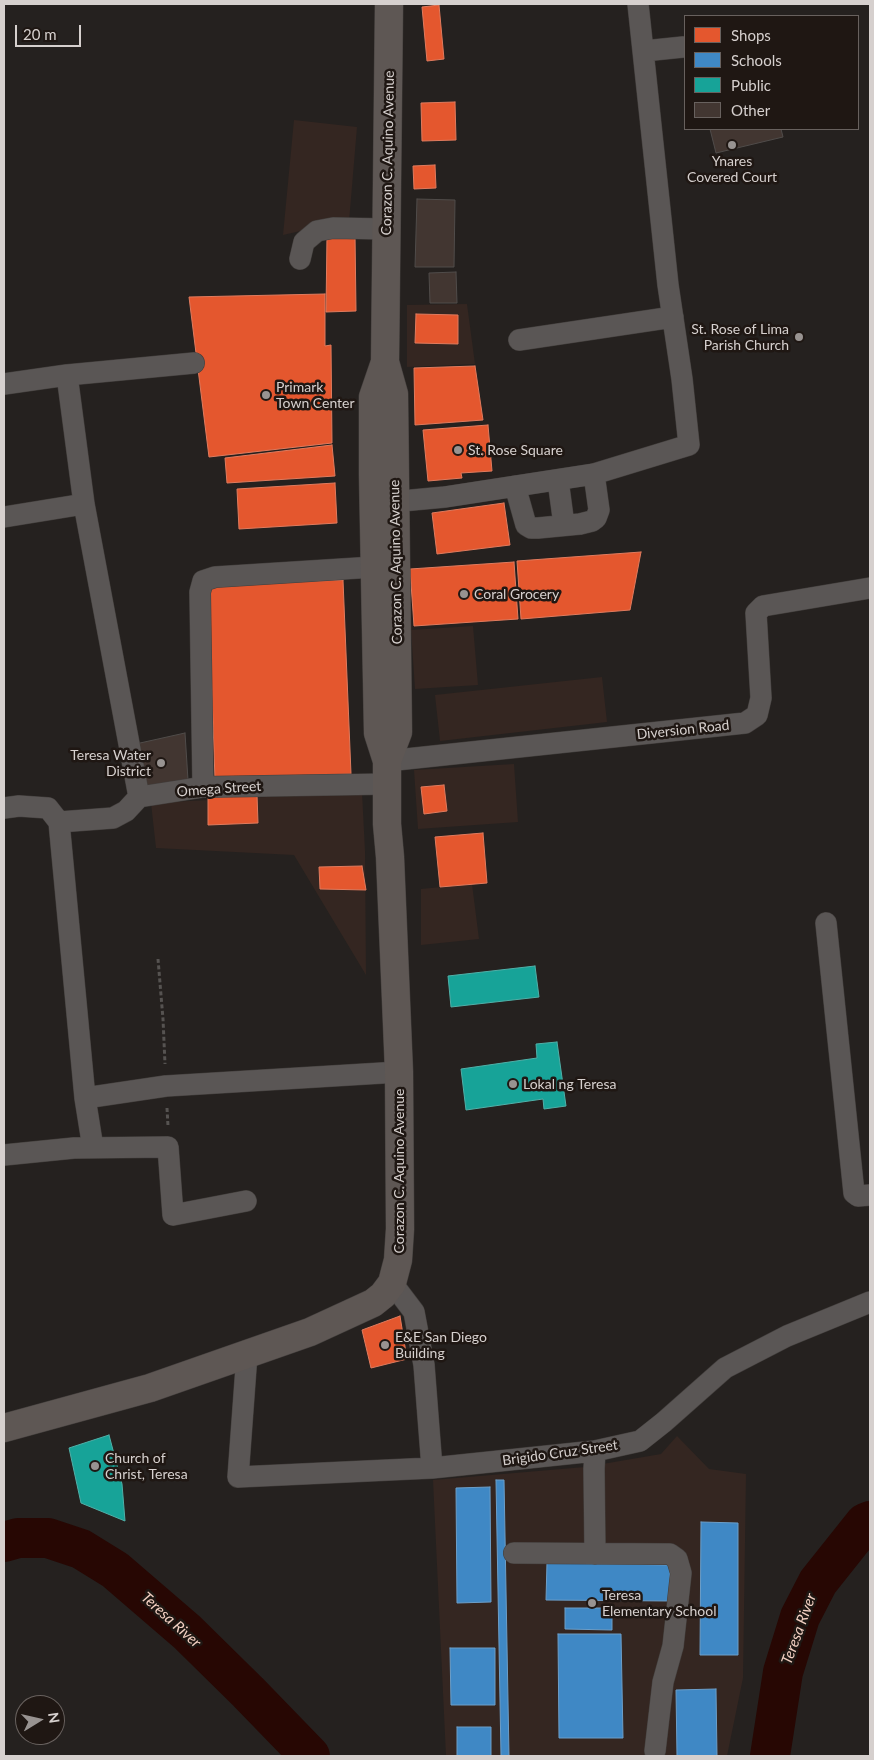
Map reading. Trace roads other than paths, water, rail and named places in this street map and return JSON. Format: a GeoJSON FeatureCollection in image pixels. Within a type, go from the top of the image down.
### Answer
{"type":"FeatureCollection","features":[{"type":"Feature","properties":{"kind":"main road","name":"Corazon C. Aquino Avenue"},"geometry":{"type":"LineString","coordinates":[[387,772],[398,732],[384,502],[373,397],[385,362],[389,4]]}},
{"type":"Feature","properties":{"kind":"main road","name":"Corazon C. Aquino Avenue"},"geometry":{"type":"LineString","coordinates":[[4,1428],[150,1388],[310,1332],[373,1303],[383,1295],[392,1283],[398,1260],[400,1229],[399,1072],[387,824],[387,772],[378,733],[374,567],[384,502]]}},
{"type":"Feature","properties":{"kind":"street"},"geometry":{"type":"LineString","coordinates":[[384,502],[445,497],[594,474],[689,445],[668,285],[638,4]]}},
{"type":"Feature","properties":{"kind":"street"},"geometry":{"type":"LineString","coordinates":[[644,51],[683,47]]}},
{"type":"Feature","properties":{"kind":"street"},"geometry":{"type":"LineString","coordinates":[[300,259],[304,242],[317,232],[333,228],[387,228]]}},
{"type":"Feature","properties":{"kind":"street"},"geometry":{"type":"LineString","coordinates":[[519,340],[673,317]]}},
{"type":"Feature","properties":{"kind":"street"},"geometry":{"type":"LineString","coordinates":[[4,384],[67,375],[194,363]]}},
{"type":"Feature","properties":{"kind":"street"},"geometry":{"type":"LineString","coordinates":[[59,822],[113,818],[126,811],[139,797],[84,504],[67,375]]}},
{"type":"Feature","properties":{"kind":"street"},"geometry":{"type":"LineString","coordinates":[[515,486],[526,526],[538,528],[580,524],[592,521],[596,518],[599,510],[594,474]]}},
{"type":"Feature","properties":{"kind":"street"},"geometry":{"type":"LineString","coordinates":[[558,480],[564,525]]}},
{"type":"Feature","properties":{"kind":"street"},"geometry":{"type":"LineString","coordinates":[[4,517],[84,504]]}},
{"type":"Feature","properties":{"kind":"street"},"geometry":{"type":"LineString","coordinates":[[202,787],[200,592],[203,581],[215,577],[374,567]]}},
{"type":"Feature","properties":{"kind":"street","name":"Diversion Road"},"geometry":{"type":"LineString","coordinates":[[387,772],[745,723],[758,715],[761,698],[756,614],[763,606],[870,588]]}},
{"type":"Feature","properties":{"kind":"street","name":"Omega Street"},"geometry":{"type":"LineString","coordinates":[[139,797],[202,787],[387,772]]}},
{"type":"Feature","properties":{"kind":"street"},"geometry":{"type":"LineString","coordinates":[[4,808],[19,806],[48,808],[59,822],[85,1098],[93,1148]]}},
{"type":"Feature","properties":{"kind":"street"},"geometry":{"type":"LineString","coordinates":[[826,923],[854,1193],[858,1196],[870,1195]]}},
{"type":"Feature","properties":{"kind":"street"},"geometry":{"type":"LineString","coordinates":[[85,1098],[166,1086],[399,1072]]}},
{"type":"Feature","properties":{"kind":"street"},"geometry":{"type":"LineString","coordinates":[[4,1155],[74,1148],[168,1147],[173,1215],[246,1202]]}},
{"type":"Feature","properties":{"kind":"street"},"geometry":{"type":"LineString","coordinates":[[392,1283],[414,1312],[424,1365],[432,1468]]}},
{"type":"Feature","properties":{"kind":"street","name":"Brigido Cruz Street"},"geometry":{"type":"LineString","coordinates":[[247,1354],[238,1477],[432,1468],[595,1451],[640,1440],[664,1422],[725,1368],[787,1336],[870,1302]]}},
{"type":"Feature","properties":{"kind":"street"},"geometry":{"type":"LineString","coordinates":[[595,1451],[595,1554]]}},
{"type":"Feature","properties":{"kind":"street"},"geometry":{"type":"LineString","coordinates":[[514,1552],[670,1554],[677,1559],[682,1573],[673,1646],[662,1682],[655,1751]]}},
{"type":"Feature","properties":{"kind":"waterway","name":"Teresa River"},"geometry":{"type":"LineString","coordinates":[[770,1756],[783,1672],[800,1617],[818,1582],[865,1523],[870,1521]]}},
{"type":"Feature","properties":{"kind":"waterway","name":"Teresa River"},"geometry":{"type":"LineString","coordinates":[[4,1542],[18,1538],[48,1538],[81,1549],[115,1570],[187,1632],[310,1756]]}},
{"type":"Feature","properties":{"kind":"place","name":"Ynares Covered Court"},"geometry":{"type":"Point","coordinates":[732,145]}},
{"type":"Feature","properties":{"kind":"place","name":"St. Rose of Lima Parish Church"},"geometry":{"type":"Point","coordinates":[799,337]}},
{"type":"Feature","properties":{"kind":"place","name":"Primark Town Center"},"geometry":{"type":"Point","coordinates":[266,395]}},
{"type":"Feature","properties":{"kind":"place","name":"St. Rose Square"},"geometry":{"type":"Point","coordinates":[458,450]}},
{"type":"Feature","properties":{"kind":"place","name":"Coral Grocery"},"geometry":{"type":"Point","coordinates":[464,594]}},
{"type":"Feature","properties":{"kind":"place","name":"Teresa Water District"},"geometry":{"type":"Point","coordinates":[161,763]}},
{"type":"Feature","properties":{"kind":"place","name":"Lokal ng Teresa"},"geometry":{"type":"Point","coordinates":[513,1084]}},
{"type":"Feature","properties":{"kind":"place","name":"E&E San Diego Building"},"geometry":{"type":"Point","coordinates":[385,1345]}},
{"type":"Feature","properties":{"kind":"place","name":"Church of Christ, Teresa"},"geometry":{"type":"Point","coordinates":[95,1466]}},
{"type":"Feature","properties":{"kind":"place","name":"Teresa Elementary School"},"geometry":{"type":"Point","coordinates":[592,1603]}}]}
